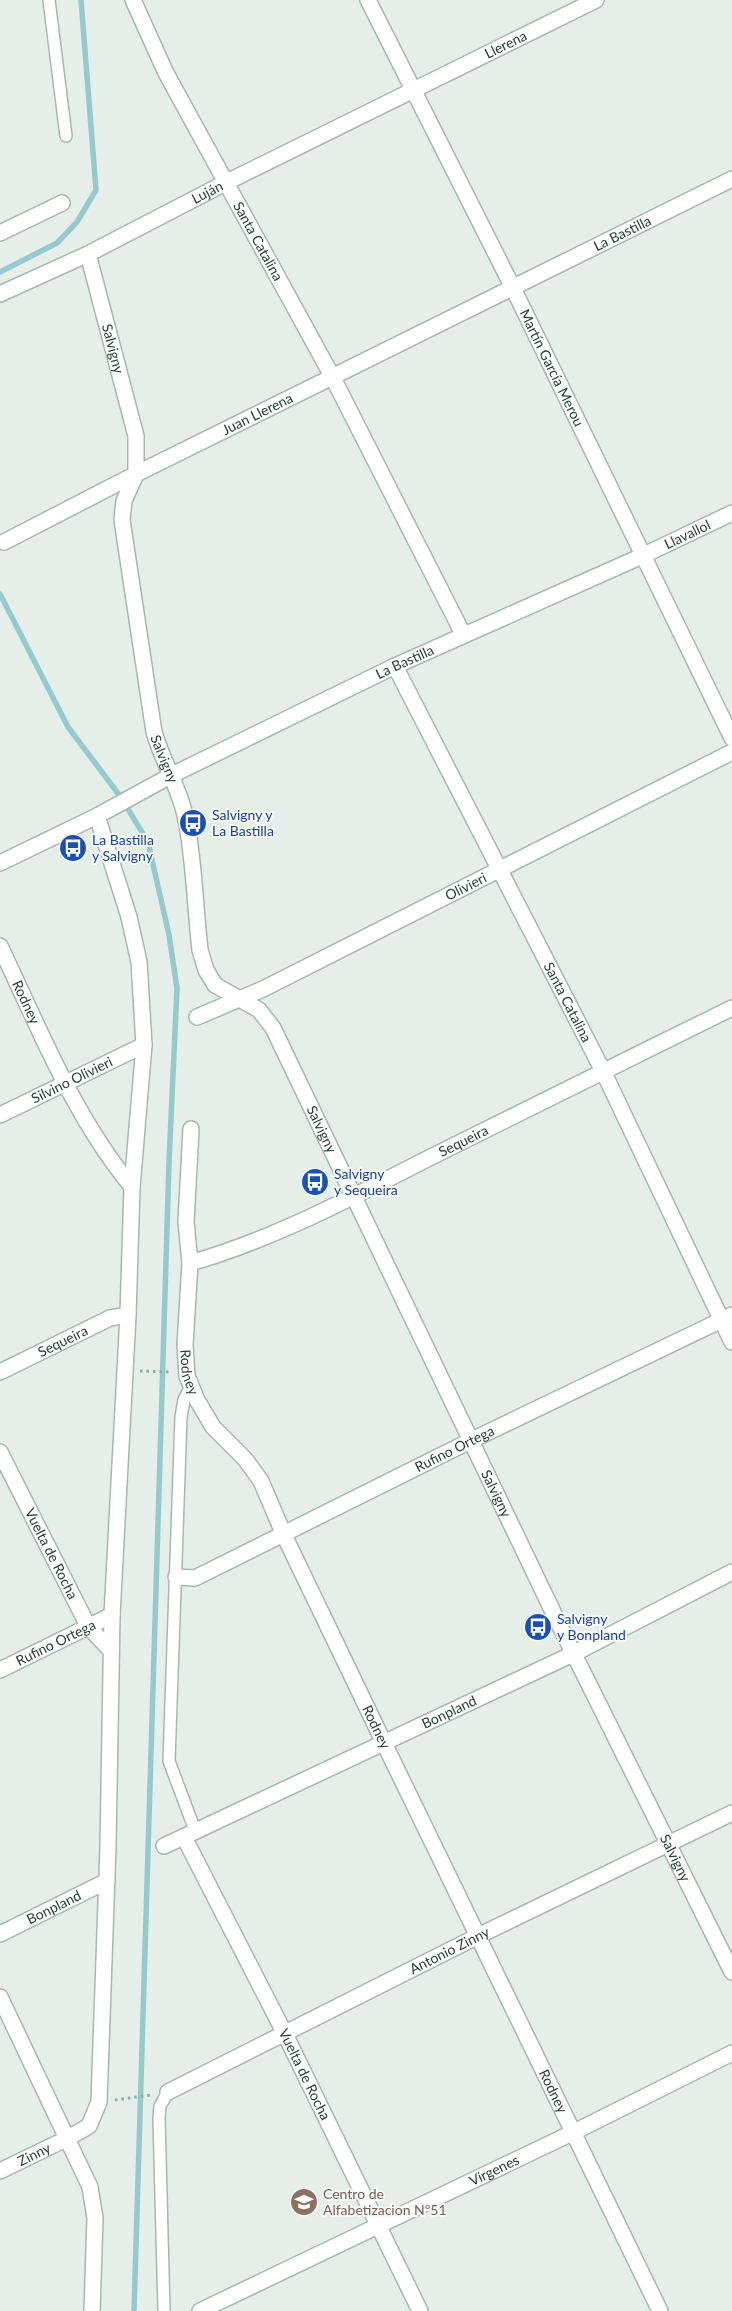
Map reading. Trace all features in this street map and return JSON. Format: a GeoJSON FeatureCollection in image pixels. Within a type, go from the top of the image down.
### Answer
{"type":"FeatureCollection","features":[{"type":"Feature","properties":{"kind":"street","name":"Santa Catalina"},"geometry":{"type":"LineString","coordinates":[[133,0],[166,73],[332,376],[464,634]]}},
{"type":"Feature","properties":{"kind":"street","name":"Martín García Merou"},"geometry":{"type":"LineString","coordinates":[[368,0],[415,89],[732,738]]}},
{"type":"Feature","properties":{"kind":"street","name":"Llerena"},"geometry":{"type":"LineString","coordinates":[[415,89],[596,0]]}},
{"type":"Feature","properties":{"kind":"street","name":"Luján"},"geometry":{"type":"LineString","coordinates":[[0,294],[88,254],[225,183],[415,89]]}},
{"type":"Feature","properties":{"kind":"street","name":"La Bastilla"},"geometry":{"type":"LineString","coordinates":[[513,288],[732,179]]}},
{"type":"Feature","properties":{"kind":"street"},"geometry":{"type":"LineString","coordinates":[[0,233],[62,203]]}},
{"type":"Feature","properties":{"kind":"street","name":"Salvigny"},"geometry":{"type":"LineString","coordinates":[[88,254],[136,436],[136,474],[124,502],[122,520],[154,732],[159,749],[172,775],[185,816],[200,950],[206,970],[215,985],[259,1010],[273,1028],[555,1616],[732,1972]]}},
{"type":"Feature","properties":{"kind":"street","name":"Juan Llerena"},"geometry":{"type":"LineString","coordinates":[[4,542],[332,376],[513,288]]}},
{"type":"Feature","properties":{"kind":"street","name":"Llavallol"},"geometry":{"type":"LineString","coordinates":[[642,556],[732,513]]}},
{"type":"Feature","properties":{"kind":"street","name":"La Bastilla"},"geometry":{"type":"LineString","coordinates":[[97,816],[172,775],[395,666],[642,556]]}},
{"type":"Feature","properties":{"kind":"street","name":"Santa Catalina"},"geometry":{"type":"LineString","coordinates":[[395,666],[603,1071],[727,1318],[732,1342]]}},
{"type":"Feature","properties":{"kind":"street","name":"Olivieri"},"geometry":{"type":"LineString","coordinates":[[197,1017],[262,989],[732,752]]}},
{"type":"Feature","properties":{"kind":"street"},"geometry":{"type":"LineString","coordinates":[[0,863],[97,816],[129,917],[140,962],[144,1045],[132,1187],[128,1315],[112,1615],[107,1881],[99,2102]]}},
{"type":"Feature","properties":{"kind":"street","name":"Rodney"},"geometry":{"type":"LineString","coordinates":[[0,946],[66,1084],[110,1161],[132,1187]]}},
{"type":"Feature","properties":{"kind":"street","name":"Sequeira"},"geometry":{"type":"LineString","coordinates":[[190,1263],[218,1255],[283,1229],[355,1196],[732,1008]]}},
{"type":"Feature","properties":{"kind":"street","name":"Silvino Olivieri"},"geometry":{"type":"LineString","coordinates":[[0,1115],[144,1045]]}},
{"type":"Feature","properties":{"kind":"street","name":"Rodney"},"geometry":{"type":"LineString","coordinates":[[191,1129],[186,1222],[190,1263],[185,1345],[187,1376],[213,1427],[245,1459],[261,1482],[284,1535],[384,1743],[660,2311]]}},
{"type":"Feature","properties":{"kind":"street","name":"Sequeira"},"geometry":{"type":"LineString","coordinates":[[0,1372],[110,1318],[128,1315]]}},
{"type":"Feature","properties":{"kind":"street","name":"Rufino Ortega"},"geometry":{"type":"LineString","coordinates":[[176,1577],[194,1578],[284,1535],[472,1440],[727,1318]]}},
{"type":"Feature","properties":{"kind":"street","name":"Vuelta de Rocha"},"geometry":{"type":"LineString","coordinates":[[0,1452],[88,1626],[111,1651]]}},
{"type":"Feature","properties":{"kind":"street","name":"Bonpland"},"geometry":{"type":"LineString","coordinates":[[164,1846],[190,1836],[575,1653],[732,1572]]}},
{"type":"Feature","properties":{"kind":"street","name":"Rufino Ortega"},"geometry":{"type":"LineString","coordinates":[[0,1670],[112,1615]]}},
{"type":"Feature","properties":{"kind":"street","name":"Antonio Zinny"},"geometry":{"type":"LineString","coordinates":[[168,2092],[478,1936],[732,1813]]}},
{"type":"Feature","properties":{"kind":"street","name":"Vuelta de Rocha"},"geometry":{"type":"LineString","coordinates":[[190,1836],[420,2311]]}},
{"type":"Feature","properties":{"kind":"street","name":"Bonpland"},"geometry":{"type":"LineString","coordinates":[[0,1934],[107,1881]]}},
{"type":"Feature","properties":{"kind":"street"},"geometry":{"type":"LineString","coordinates":[[0,1997],[90,2187],[96,2218],[92,2311]]}},
{"type":"Feature","properties":{"kind":"street","name":"Vírgenes"},"geometry":{"type":"LineString","coordinates":[[200,2311],[572,2133],[732,2053]]}},
{"type":"Feature","properties":{"kind":"street","name":"Zinny"},"geometry":{"type":"LineString","coordinates":[[0,2171],[68,2138],[88,2126],[99,2102]]}},
{"type":"Feature","properties":{"kind":"lane"},"geometry":{"type":"LineString","coordinates":[[49,0],[66,136]]}},
{"type":"Feature","properties":{"kind":"lane"},"geometry":{"type":"LineString","coordinates":[[190,1836],[168,1761],[181,1417],[184,1400],[191,1386]]}},
{"type":"Feature","properties":{"kind":"lane"},"geometry":{"type":"LineString","coordinates":[[164,2311],[159,2118],[160,2106],[168,2092]]}},
{"type":"Feature","properties":{"kind":"path"},"geometry":{"type":"LineString","coordinates":[[150,1371],[176,1372]]}},
{"type":"Feature","properties":{"kind":"path"},"geometry":{"type":"LineString","coordinates":[[99,2102],[168,2092]]}},
{"type":"Feature","properties":{"kind":"waterway"},"geometry":{"type":"LineString","coordinates":[[0,272],[57,243],[77,222],[96,190],[81,0]]}},
{"type":"Feature","properties":{"kind":"waterway"},"geometry":{"type":"LineString","coordinates":[[0,594],[68,727],[120,796],[148,842],[169,935],[177,988],[169,1162],[134,2311]]}},
{"type":"Feature","properties":{"kind":"place","name":"Salvigny y La Bastilla"},"geometry":{"type":"Point","coordinates":[193,823]}},
{"type":"Feature","properties":{"kind":"place","name":"La Bastilla y Salvigny"},"geometry":{"type":"Point","coordinates":[73,848]}},
{"type":"Feature","properties":{"kind":"place","name":"Salvigny y Sequeira"},"geometry":{"type":"Point","coordinates":[315,1182]}},
{"type":"Feature","properties":{"kind":"place","name":"Salvigny y Bonpland"},"geometry":{"type":"Point","coordinates":[538,1627]}},
{"type":"Feature","properties":{"kind":"place","name":"Centro de Alfabetizacion Nº51"},"geometry":{"type":"Point","coordinates":[304,2202]}}]}
